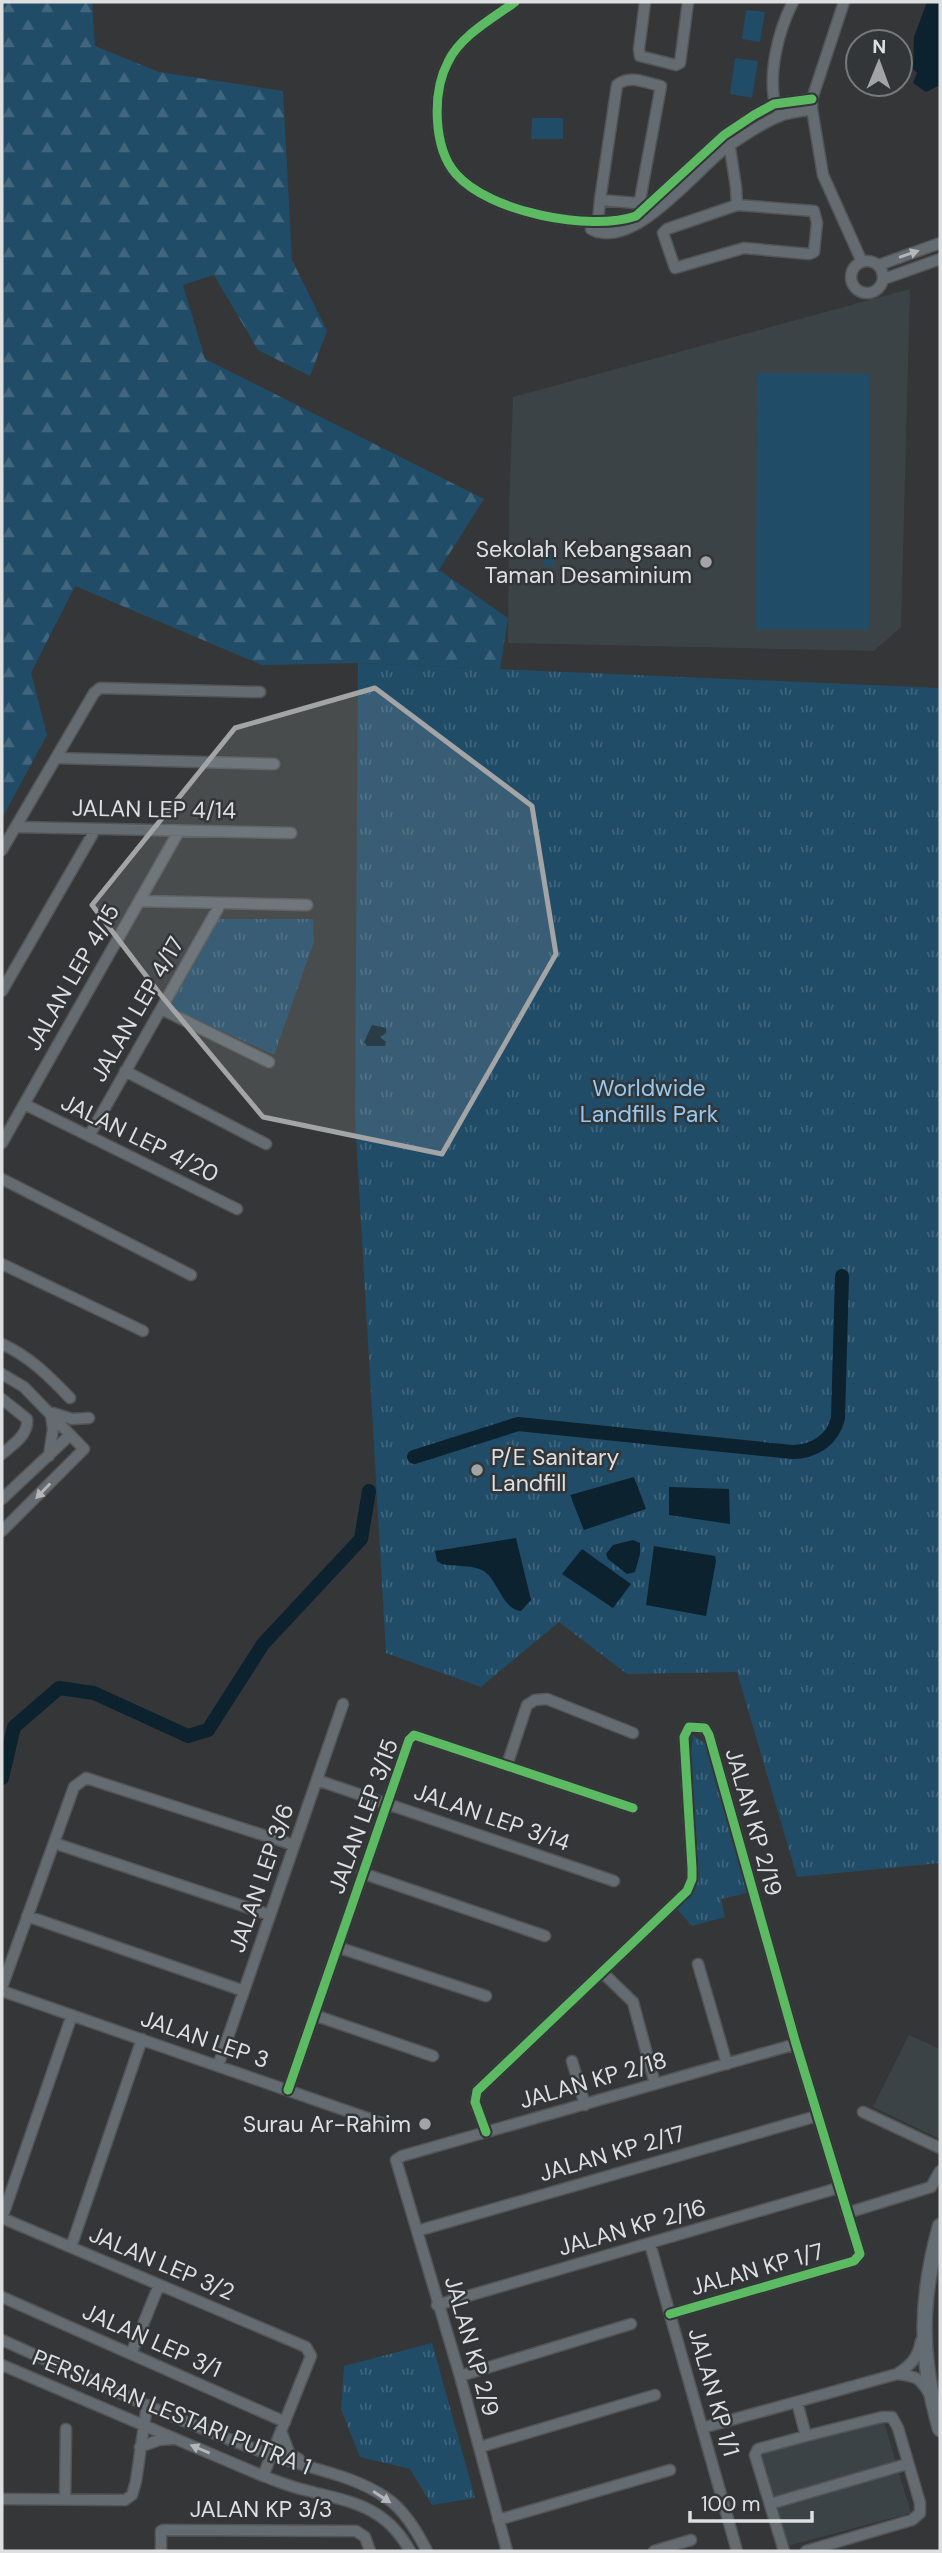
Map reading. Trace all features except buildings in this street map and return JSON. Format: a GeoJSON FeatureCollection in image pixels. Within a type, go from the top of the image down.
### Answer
{"type":"FeatureCollection","features":[{"type":"Feature","properties":{"kind":"main road"},"geometry":{"type":"LineString","coordinates":[[940,2226],[931,2259],[924,2329],[926,2368],[940,2429]]}},
{"type":"Feature","properties":{"kind":"street"},"geometry":{"type":"LineString","coordinates":[[515,2],[471,35],[448,60],[441,81],[437,108],[443,155],[456,174],[489,198],[514,207],[598,227],[624,230],[646,221],[727,140],[775,104],[812,104]]}},
{"type":"Feature","properties":{"kind":"street"},"geometry":{"type":"LineString","coordinates":[[645,2],[640,55],[676,65],[680,63],[688,2]]}},
{"type":"Feature","properties":{"kind":"street"},"geometry":{"type":"LineString","coordinates":[[778,116],[775,104],[775,66],[793,2]]}},
{"type":"Feature","properties":{"kind":"street"},"geometry":{"type":"LineString","coordinates":[[844,2],[812,104],[823,175],[862,262]]}},
{"type":"Feature","properties":{"kind":"street"},"geometry":{"type":"LineString","coordinates":[[598,227],[600,200],[617,85],[630,79],[661,86],[640,200],[636,203],[600,200]]}},
{"type":"Feature","properties":{"kind":"street"},"geometry":{"type":"LineString","coordinates":[[727,140],[778,116],[812,104]]}},
{"type":"Feature","properties":{"kind":"street"},"geometry":{"type":"LineString","coordinates":[[727,140],[737,205]]}},
{"type":"Feature","properties":{"kind":"street"},"geometry":{"type":"LineString","coordinates":[[737,205],[814,211],[817,215],[814,252],[809,254],[744,247],[675,268],[663,233],[667,229],[737,205]]}},
{"type":"Feature","properties":{"kind":"street"},"geometry":{"type":"LineString","coordinates":[[879,265],[940,243]]}},
{"type":"Feature","properties":{"kind":"street"},"geometry":{"type":"LineString","coordinates":[[884,279],[879,265],[871,261],[862,262],[854,268],[851,277],[857,290],[866,293],[875,291],[884,279],[940,259]]}},
{"type":"Feature","properties":{"kind":"street"},"geometry":{"type":"LineString","coordinates":[[2,850],[94,693],[100,688],[260,692]]}},
{"type":"Feature","properties":{"kind":"street"},"geometry":{"type":"LineString","coordinates":[[56,758],[274,764]]}},
{"type":"Feature","properties":{"kind":"street","name":"JALAN LEP 4/14"},"geometry":{"type":"LineString","coordinates":[[16,827],[291,833]]}},
{"type":"Feature","properties":{"kind":"street"},"geometry":{"type":"LineString","coordinates":[[2,991],[95,830]]}},
{"type":"Feature","properties":{"kind":"street","name":"JALAN LEP 4/15"},"geometry":{"type":"LineString","coordinates":[[2,1143],[179,831]]}},
{"type":"Feature","properties":{"kind":"street"},"geometry":{"type":"LineString","coordinates":[[139,901],[307,905]]}},
{"type":"Feature","properties":{"kind":"street","name":"JALAN LEP 4/17"},"geometry":{"type":"LineString","coordinates":[[89,1136],[221,903]]}},
{"type":"Feature","properties":{"kind":"street"},"geometry":{"type":"LineString","coordinates":[[161,1009],[269,1062]]}},
{"type":"Feature","properties":{"kind":"street"},"geometry":{"type":"LineString","coordinates":[[125,1072],[266,1144]]}},
{"type":"Feature","properties":{"kind":"street","name":"JALAN LEP 4/20"},"geometry":{"type":"LineString","coordinates":[[24,1104],[237,1209]]}},
{"type":"Feature","properties":{"kind":"street"},"geometry":{"type":"LineString","coordinates":[[2,1179],[191,1275]]}},
{"type":"Feature","properties":{"kind":"street"},"geometry":{"type":"LineString","coordinates":[[2,1264],[144,1331]]}},
{"type":"Feature","properties":{"kind":"street"},"geometry":{"type":"LineString","coordinates":[[2,1344],[21,1353],[44,1371],[70,1398]]}},
{"type":"Feature","properties":{"kind":"street"},"geometry":{"type":"LineString","coordinates":[[2,1374],[24,1387],[84,1449],[2,1531]]}},
{"type":"Feature","properties":{"kind":"street"},"geometry":{"type":"LineString","coordinates":[[2,1399],[27,1419],[28,1426],[2,1454]]}},
{"type":"Feature","properties":{"kind":"street"},"geometry":{"type":"LineString","coordinates":[[51,1412],[72,1419],[89,1418]]}},
{"type":"Feature","properties":{"kind":"street"},"geometry":{"type":"LineString","coordinates":[[49,1457],[53,1429],[51,1412]]}},
{"type":"Feature","properties":{"kind":"street"},"geometry":{"type":"LineString","coordinates":[[2,1499],[71,1435]]}},
{"type":"Feature","properties":{"kind":"street"},"geometry":{"type":"LineString","coordinates":[[507,1765],[527,1706],[535,1700],[547,1699],[633,1733]]}},
{"type":"Feature","properties":{"kind":"street","name":"JALAN LEP 3/6"},"geometry":{"type":"LineString","coordinates":[[218,2066],[343,1704]]}},
{"type":"Feature","properties":{"kind":"street","name":"JALAN KP 2/19"},"geometry":{"type":"LineString","coordinates":[[486,2132],[475,2102],[477,2091],[687,1891],[692,1879],[684,1737],[689,1727],[705,1728],[838,2188],[860,2254],[854,2261]]}},
{"type":"Feature","properties":{"kind":"street","name":"JALAN LEP 3/15"},"geometry":{"type":"LineString","coordinates":[[288,2090],[409,1740],[414,1735],[633,1808]]}},
{"type":"Feature","properties":{"kind":"street"},"geometry":{"type":"LineString","coordinates":[[2,1989],[74,1787],[80,1780],[86,1778],[294,1845]]}},
{"type":"Feature","properties":{"kind":"street","name":"JALAN LEP 3/14"},"geometry":{"type":"LineString","coordinates":[[317,1780],[614,1881]]}},
{"type":"Feature","properties":{"kind":"street"},"geometry":{"type":"LineString","coordinates":[[54,1843],[270,1915]]}},
{"type":"Feature","properties":{"kind":"street"},"geometry":{"type":"LineString","coordinates":[[362,1873],[545,1936]]}},
{"type":"Feature","properties":{"kind":"street"},"geometry":{"type":"LineString","coordinates":[[27,1916],[244,1991]]}},
{"type":"Feature","properties":{"kind":"street"},"geometry":{"type":"LineString","coordinates":[[337,1947],[486,1996]]}},
{"type":"Feature","properties":{"kind":"street"},"geometry":{"type":"LineString","coordinates":[[698,1964],[727,2064]]}},
{"type":"Feature","properties":{"kind":"street"},"geometry":{"type":"LineString","coordinates":[[602,1972],[633,2002],[655,2084]]}},
{"type":"Feature","properties":{"kind":"street","name":"JALAN LEP 3"},"geometry":{"type":"LineString","coordinates":[[2,1989],[393,2127]]}},
{"type":"Feature","properties":{"kind":"street"},"geometry":{"type":"LineString","coordinates":[[2,2218],[72,2015]]}},
{"type":"Feature","properties":{"kind":"street"},"geometry":{"type":"LineString","coordinates":[[314,2015],[433,2056]]}},
{"type":"Feature","properties":{"kind":"street"},"geometry":{"type":"LineString","coordinates":[[71,2247],[142,2039]]}},
{"type":"Feature","properties":{"kind":"street","name":"JALAN KP 2/18"},"geometry":{"type":"LineString","coordinates":[[402,2156],[796,2044]]}},
{"type":"Feature","properties":{"kind":"street"},"geometry":{"type":"LineString","coordinates":[[572,2061],[585,2105]]}},
{"type":"Feature","properties":{"kind":"street"},"geometry":{"type":"LineString","coordinates":[[863,2112],[940,2148]]}},
{"type":"Feature","properties":{"kind":"street","name":"JALAN KP 2/17"},"geometry":{"type":"LineString","coordinates":[[417,2231],[817,2116]]}},
{"type":"Feature","properties":{"kind":"street","name":"JALAN KP 2/9"},"geometry":{"type":"LineString","coordinates":[[402,2156],[396,2160],[460,2376],[507,2551]]}},
{"type":"Feature","properties":{"kind":"street"},"geometry":{"type":"LineString","coordinates":[[847,2213],[931,2187],[940,2171]]}},
{"type":"Feature","properties":{"kind":"street","name":"JALAN KP 2/16"},"geometry":{"type":"LineString","coordinates":[[438,2305],[838,2188]]}},
{"type":"Feature","properties":{"kind":"street","name":"JALAN LEP 3/2"},"geometry":{"type":"LineString","coordinates":[[2,2218],[306,2347],[311,2356],[283,2427]]}},
{"type":"Feature","properties":{"kind":"street","name":"JALAN KP 1/1"},"geometry":{"type":"LineString","coordinates":[[650,2245],[737,2551]]}},
{"type":"Feature","properties":{"kind":"street","name":"JALAN KP 1/7"},"geometry":{"type":"LineString","coordinates":[[670,2314],[854,2261]]}},
{"type":"Feature","properties":{"kind":"street"},"geometry":{"type":"LineString","coordinates":[[131,2354],[159,2285]]}},
{"type":"Feature","properties":{"kind":"street","name":"JALAN LEP 3/1"},"geometry":{"type":"LineString","coordinates":[[2,2297],[131,2354],[283,2427]]}},
{"type":"Feature","properties":{"kind":"street"},"geometry":{"type":"LineString","coordinates":[[460,2376],[631,2324]]}},
{"type":"Feature","properties":{"kind":"street"},"geometry":{"type":"LineString","coordinates":[[702,2428],[897,2374],[916,2358],[924,2329]]}},
{"type":"Feature","properties":{"kind":"street","name":"PERSIARAN LESTARI PUTRA 1"},"geometry":{"type":"LineString","coordinates":[[2,2340],[147,2405],[271,2455],[320,2470]]}},
{"type":"Feature","properties":{"kind":"street","name":"PERSIARAN LESTARI PUTRA 1"},"geometry":{"type":"LineString","coordinates":[[2,2365],[263,2476],[302,2490],[360,2504],[392,2527],[410,2551]]}},
{"type":"Feature","properties":{"kind":"street"},"geometry":{"type":"LineString","coordinates":[[897,2374],[914,2376],[931,2398]]}},
{"type":"Feature","properties":{"kind":"street"},"geometry":{"type":"LineString","coordinates":[[480,2447],[655,2395]]}},
{"type":"Feature","properties":{"kind":"street"},"geometry":{"type":"LineString","coordinates":[[797,2402],[806,2437]]}},
{"type":"Feature","properties":{"kind":"street"},"geometry":{"type":"LineString","coordinates":[[2,2499],[125,2500],[132,2495],[147,2405]]}},
{"type":"Feature","properties":{"kind":"street"},"geometry":{"type":"LineString","coordinates":[[784,2551],[755,2455],[758,2449],[882,2417],[892,2417],[898,2428],[920,2503],[920,2512],[912,2520],[806,2551]]}},
{"type":"Feature","properties":{"kind":"street"},"geometry":{"type":"LineString","coordinates":[[263,2476],[283,2427]]}},
{"type":"Feature","properties":{"kind":"street"},"geometry":{"type":"LineString","coordinates":[[283,2427],[290,2455],[320,2470],[353,2480],[387,2498],[412,2524],[427,2551]]}},
{"type":"Feature","properties":{"kind":"street"},"geometry":{"type":"LineString","coordinates":[[65,2499],[66,2429]]}},
{"type":"Feature","properties":{"kind":"street"},"geometry":{"type":"LineString","coordinates":[[140,2447],[159,2440],[175,2439]]}},
{"type":"Feature","properties":{"kind":"street"},"geometry":{"type":"LineString","coordinates":[[770,2504],[907,2464]]}},
{"type":"Feature","properties":{"kind":"street"},"geometry":{"type":"LineString","coordinates":[[498,2520],[670,2470]]}},
{"type":"Feature","properties":{"kind":"street","name":"JALAN KP 3/3"},"geometry":{"type":"LineString","coordinates":[[161,2551],[160,2535],[163,2529],[356,2531],[365,2537],[370,2551]]}},
{"type":"Feature","properties":{"kind":"street"},"geometry":{"type":"LineString","coordinates":[[654,2551],[691,2540]]}},
{"type":"Feature","properties":{"kind":"highlighted area"},"geometry":{"type":"Polygon","coordinates":[[[375,688],[532,806],[556,954],[442,1154],[263,1117],[160,994],[92,905],[235,728],[375,688]]]}},
{"type":"Feature","properties":{"kind":"shaded area"},"geometry":{"type":"Polygon","coordinates":[[[927,2],[940,2],[940,85],[926,92],[914,84],[917,73],[914,70],[914,37],[927,2]]]}},
{"type":"Feature","properties":{"kind":"shaded area"},"geometry":{"type":"Polygon","coordinates":[[[910,289],[901,627],[874,651],[508,643],[513,397],[910,289]]]}},
{"type":"Feature","properties":{"kind":"shaded area"},"geometry":{"type":"Polygon","coordinates":[[[372,1025],[386,1028],[386,1033],[380,1037],[386,1042],[385,1046],[367,1046],[364,1042],[372,1025]]]}},
{"type":"Feature","properties":{"kind":"shaded area"},"geometry":{"type":"Polygon","coordinates":[[[634,1477],[646,1509],[584,1530],[570,1495],[634,1477]]]}},
{"type":"Feature","properties":{"kind":"shaded area"},"geometry":{"type":"Polygon","coordinates":[[[669,1487],[729,1489],[730,1524],[669,1515],[669,1487]]]}},
{"type":"Feature","properties":{"kind":"shaded area"},"geometry":{"type":"Polygon","coordinates":[[[516,1538],[531,1600],[521,1611],[505,1601],[485,1572],[437,1561],[435,1551],[516,1538]]]}},
{"type":"Feature","properties":{"kind":"shaded area"},"geometry":{"type":"Polygon","coordinates":[[[633,1540],[640,1543],[640,1554],[635,1572],[627,1574],[608,1559],[606,1554],[613,1545],[633,1540]]]}},
{"type":"Feature","properties":{"kind":"shaded area"},"geometry":{"type":"Polygon","coordinates":[[[654,1546],[715,1556],[706,1616],[646,1605],[654,1546]]]}},
{"type":"Feature","properties":{"kind":"shaded area"},"geometry":{"type":"Polygon","coordinates":[[[582,1549],[631,1584],[613,1608],[562,1574],[582,1549]]]}},
{"type":"Feature","properties":{"kind":"shaded area"},"geometry":{"type":"Polygon","coordinates":[[[909,2035],[940,2049],[940,2139],[873,2107],[909,2035]]]}},
{"type":"Feature","properties":{"kind":"shaded area"},"geometry":{"type":"Polygon","coordinates":[[[884,2422],[911,2513],[787,2546],[761,2453],[884,2422]]]}},
{"type":"Feature","properties":{"kind":"green space"},"geometry":{"type":"Polygon","coordinates":[[[2,2],[92,2],[95,46],[159,72],[283,91],[292,260],[327,331],[310,376],[258,350],[214,275],[183,285],[205,359],[484,499],[439,570],[508,618],[500,669],[358,663],[262,665],[75,586],[31,673],[47,735],[2,818],[2,2]]]}},
{"type":"Feature","properties":{"kind":"green space"},"geometry":{"type":"Polygon","coordinates":[[[746,10],[765,12],[760,42],[742,39],[746,10]]]}},
{"type":"Feature","properties":{"kind":"green space"},"geometry":{"type":"Polygon","coordinates":[[[735,58],[758,61],[752,98],[730,94],[735,58]]]}},
{"type":"Feature","properties":{"kind":"green space"},"geometry":{"type":"Polygon","coordinates":[[[532,118],[563,118],[563,139],[531,139],[532,118]]]}},
{"type":"Feature","properties":{"kind":"green space"},"geometry":{"type":"Polygon","coordinates":[[[757,373],[870,374],[869,629],[756,629],[757,373]]]}},
{"type":"Feature","properties":{"kind":"green space"},"geometry":{"type":"Polygon","coordinates":[[[543,542],[554,542],[554,566],[543,566],[543,542]]]}},
{"type":"Feature","properties":{"kind":"green space","name":"Worldwide Landfills Park"},"geometry":{"type":"Polygon","coordinates":[[[358,663],[940,688],[940,1863],[797,1877],[737,1672],[627,1674],[559,1622],[481,1687],[386,1653],[355,1119],[358,663]]]}},
{"type":"Feature","properties":{"kind":"green space"},"geometry":{"type":"Polygon","coordinates":[[[219,919],[313,919],[314,942],[274,1055],[170,1007],[219,919]]]}},
{"type":"Feature","properties":{"kind":"green space"},"geometry":{"type":"Polygon","coordinates":[[[693,1735],[706,1744],[747,1893],[721,1899],[725,1917],[692,1926],[676,1908],[691,1894],[697,1879],[691,1754],[693,1735]]]}},
{"type":"Feature","properties":{"kind":"green space"},"geometry":{"type":"Polygon","coordinates":[[[432,2343],[475,2498],[432,2505],[410,2469],[360,2457],[341,2409],[344,2366],[432,2343]]]}},
{"type":"Feature","properties":{"kind":"waterway"},"geometry":{"type":"LineString","coordinates":[[414,1457],[518,1424],[792,1452],[808,1450],[832,1433],[838,1418],[842,1276]]}},
{"type":"Feature","properties":{"kind":"waterway"},"geometry":{"type":"LineString","coordinates":[[2,1778],[14,1727],[59,1688],[94,1693],[188,1736],[208,1730],[263,1644],[361,1539],[369,1491]]}},
{"type":"Feature","properties":{"kind":"cycle path"},"geometry":{"type":"LineString","coordinates":[[515,2],[478,28],[453,53],[443,74],[437,104],[443,150],[456,174],[471,187],[515,208],[568,220],[593,222],[636,216],[724,135],[754,115],[774,104],[812,99]]}},
{"type":"Feature","properties":{"kind":"cycle path"},"geometry":{"type":"LineString","coordinates":[[486,2132],[475,2102],[477,2091],[687,1891],[692,1879],[692,1868],[684,1737],[689,1727],[705,1728],[860,2254],[854,2261],[670,2314]]}},
{"type":"Feature","properties":{"kind":"cycle path"},"geometry":{"type":"LineString","coordinates":[[288,2090],[409,1740],[414,1735],[633,1808]]}},
{"type":"Feature","properties":{"kind":"place","name":"Sekolah Kebangsaan Taman Desaminium"},"geometry":{"type":"Point","coordinates":[706,562]}},
{"type":"Feature","properties":{"kind":"place","name":"P/E Sanitary Landfill"},"geometry":{"type":"Point","coordinates":[477,1470]}},
{"type":"Feature","properties":{"kind":"place","name":"Surau Ar-Rahim"},"geometry":{"type":"Point","coordinates":[425,2124]}}]}
